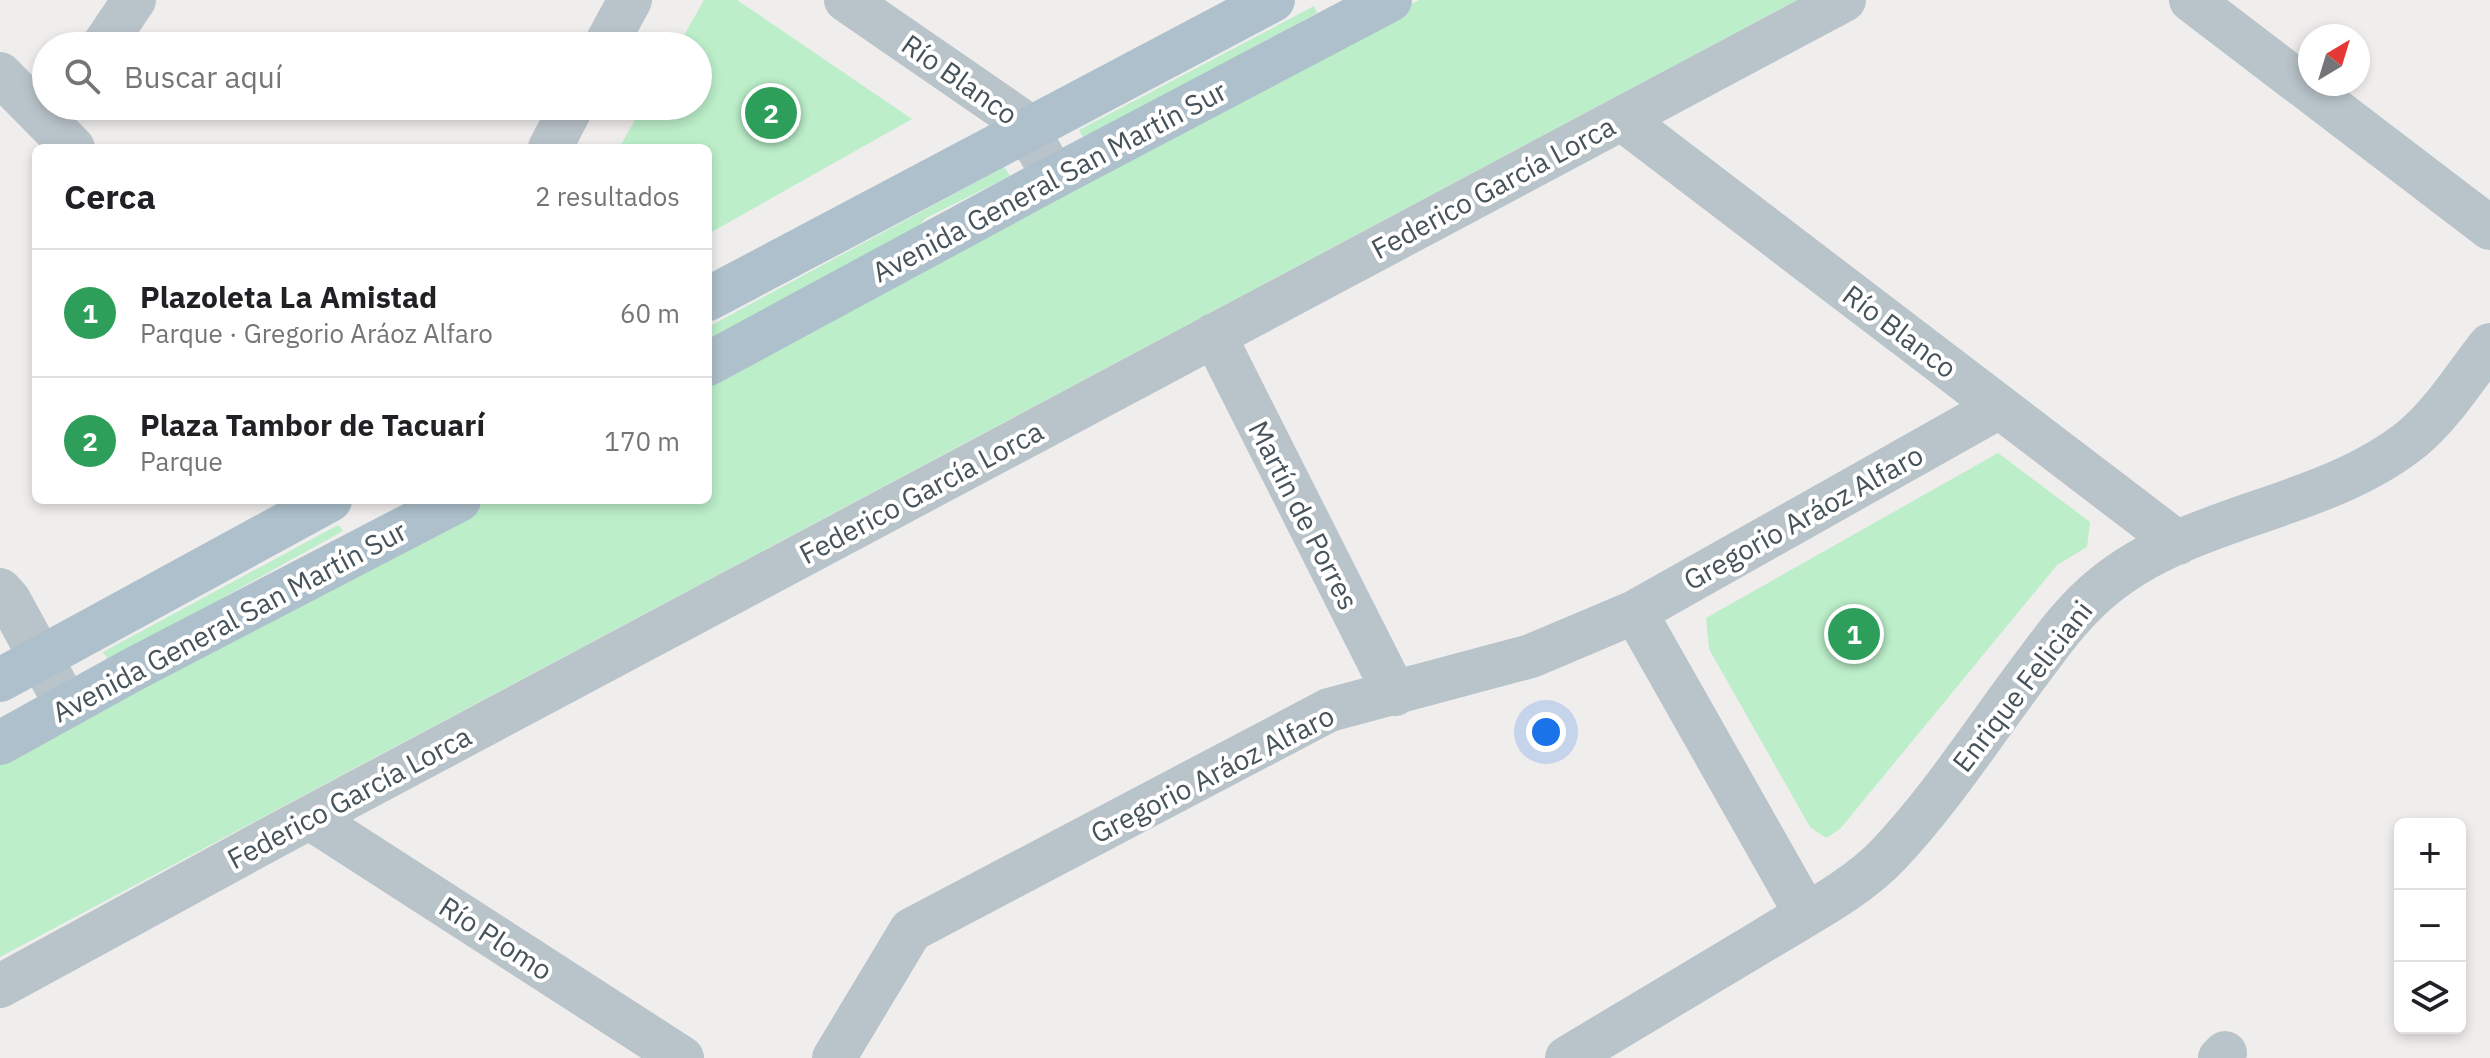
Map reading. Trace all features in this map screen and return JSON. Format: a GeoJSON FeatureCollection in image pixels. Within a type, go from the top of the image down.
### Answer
{"type":"FeatureCollection","features":[{"type":"Feature","properties":{"kind":"main road","name":"Avenida General San Martín Sur"},"geometry":{"type":"LineString","coordinates":[[712,297],[1273,0]]}},
{"type":"Feature","properties":{"kind":"main road","name":"Avenida General San Martín Sur"},"geometry":{"type":"LineString","coordinates":[[712,362],[1390,0]]}},
{"type":"Feature","properties":{"kind":"main road","name":"Avenida General San Martín Sur"},"geometry":{"type":"LineString","coordinates":[[0,680],[323,504]]}},
{"type":"Feature","properties":{"kind":"main road","name":"Avenida General San Martín Sur"},"geometry":{"type":"LineString","coordinates":[[0,743],[415,507]]}},
{"type":"Feature","properties":{"kind":"street"},"geometry":{"type":"LineString","coordinates":[[112,32],[134,0]]}},
{"type":"Feature","properties":{"kind":"street"},"geometry":{"type":"LineString","coordinates":[[613,32],[630,0]]}},
{"type":"Feature","properties":{"kind":"street","name":"Río Blanco"},"geometry":{"type":"LineString","coordinates":[[846,0],[1023,122],[1054,177]]}},
{"type":"Feature","properties":{"kind":"street","name":"Federico García Lorca"},"geometry":{"type":"LineString","coordinates":[[0,986],[1844,0]]}},
{"type":"Feature","properties":{"kind":"street"},"geometry":{"type":"LineString","coordinates":[[2191,0],[2490,228]]}},
{"type":"Feature","properties":{"kind":"street"},"geometry":{"type":"LineString","coordinates":[[0,74],[32,101]]}},
{"type":"Feature","properties":{"kind":"street","name":"Río Blanco"},"geometry":{"type":"LineString","coordinates":[[1622,119],[2178,543]]}},
{"type":"Feature","properties":{"kind":"street"},"geometry":{"type":"LineString","coordinates":[[552,144],[565,120]]}},
{"type":"Feature","properties":{"kind":"street","name":"Martín de Porres"},"geometry":{"type":"LineString","coordinates":[[1214,335],[1395,694]]}},
{"type":"Feature","properties":{"kind":"street","name":"Enrique Feliciani"},"geometry":{"type":"LineString","coordinates":[[1567,1058],[1806,914],[1886,857],[1906,835],[2070,618],[2117,576],[2140,560],[2178,543],[2352,475],[2382,459],[2430,421],[2490,345]]}},
{"type":"Feature","properties":{"kind":"street","name":"Gregorio Aráoz Alfaro"},"geometry":{"type":"LineString","coordinates":[[834,1058],[911,930],[1329,710],[1531,656],[1635,612],[1999,407]]}},
{"type":"Feature","properties":{"kind":"street"},"geometry":{"type":"LineString","coordinates":[[0,590],[9,600],[67,706]]}},
{"type":"Feature","properties":{"kind":"street"},"geometry":{"type":"LineString","coordinates":[[1635,612],[1806,914]]}},
{"type":"Feature","properties":{"kind":"street","name":"Río Plomo"},"geometry":{"type":"LineString","coordinates":[[310,818],[682,1058]]}},
{"type":"Feature","properties":{"kind":"green space"},"geometry":{"type":"Polygon","coordinates":[[[704,0],[737,0],[912,119],[712,232],[712,144],[621,144],[635,120],[712,120],[712,32],[686,32],[704,0]]]}},
{"type":"Feature","properties":{"kind":"green space"},"geometry":{"type":"Polygon","coordinates":[[[1419,0],[1797,0],[0,957],[0,765],[482,504],[712,504],[712,379],[1046,197],[1419,0]]]}},
{"type":"Feature","properties":{"kind":"green space"},"geometry":{"type":"Polygon","coordinates":[[[1314,6],[1317,13],[1084,139],[1079,130],[1314,6]]]}},
{"type":"Feature","properties":{"kind":"green space"},"geometry":{"type":"Polygon","coordinates":[[[1004,167],[1010,176],[926,218],[916,229],[712,338],[712,325],[1004,167]]]}},
{"type":"Feature","properties":{"kind":"green space"},"geometry":{"type":"Polygon","coordinates":[[[1998,453],[2090,522],[2087,547],[2057,565],[1840,829],[1826,838],[1810,827],[1709,649],[1706,618],[1998,453]]]}},
{"type":"Feature","properties":{"kind":"green space"},"geometry":{"type":"Polygon","coordinates":[[[338,525],[343,531],[109,661],[103,652],[338,525]]]}},
{"type":"Feature","properties":{"kind":"place","name":"Plaza Tambor de Tacuarí"},"geometry":{"type":"Point","coordinates":[771,113]}},
{"type":"Feature","properties":{"kind":"place","name":"Plazoleta La Amistad"},"geometry":{"type":"Point","coordinates":[1854,634]}}]}
